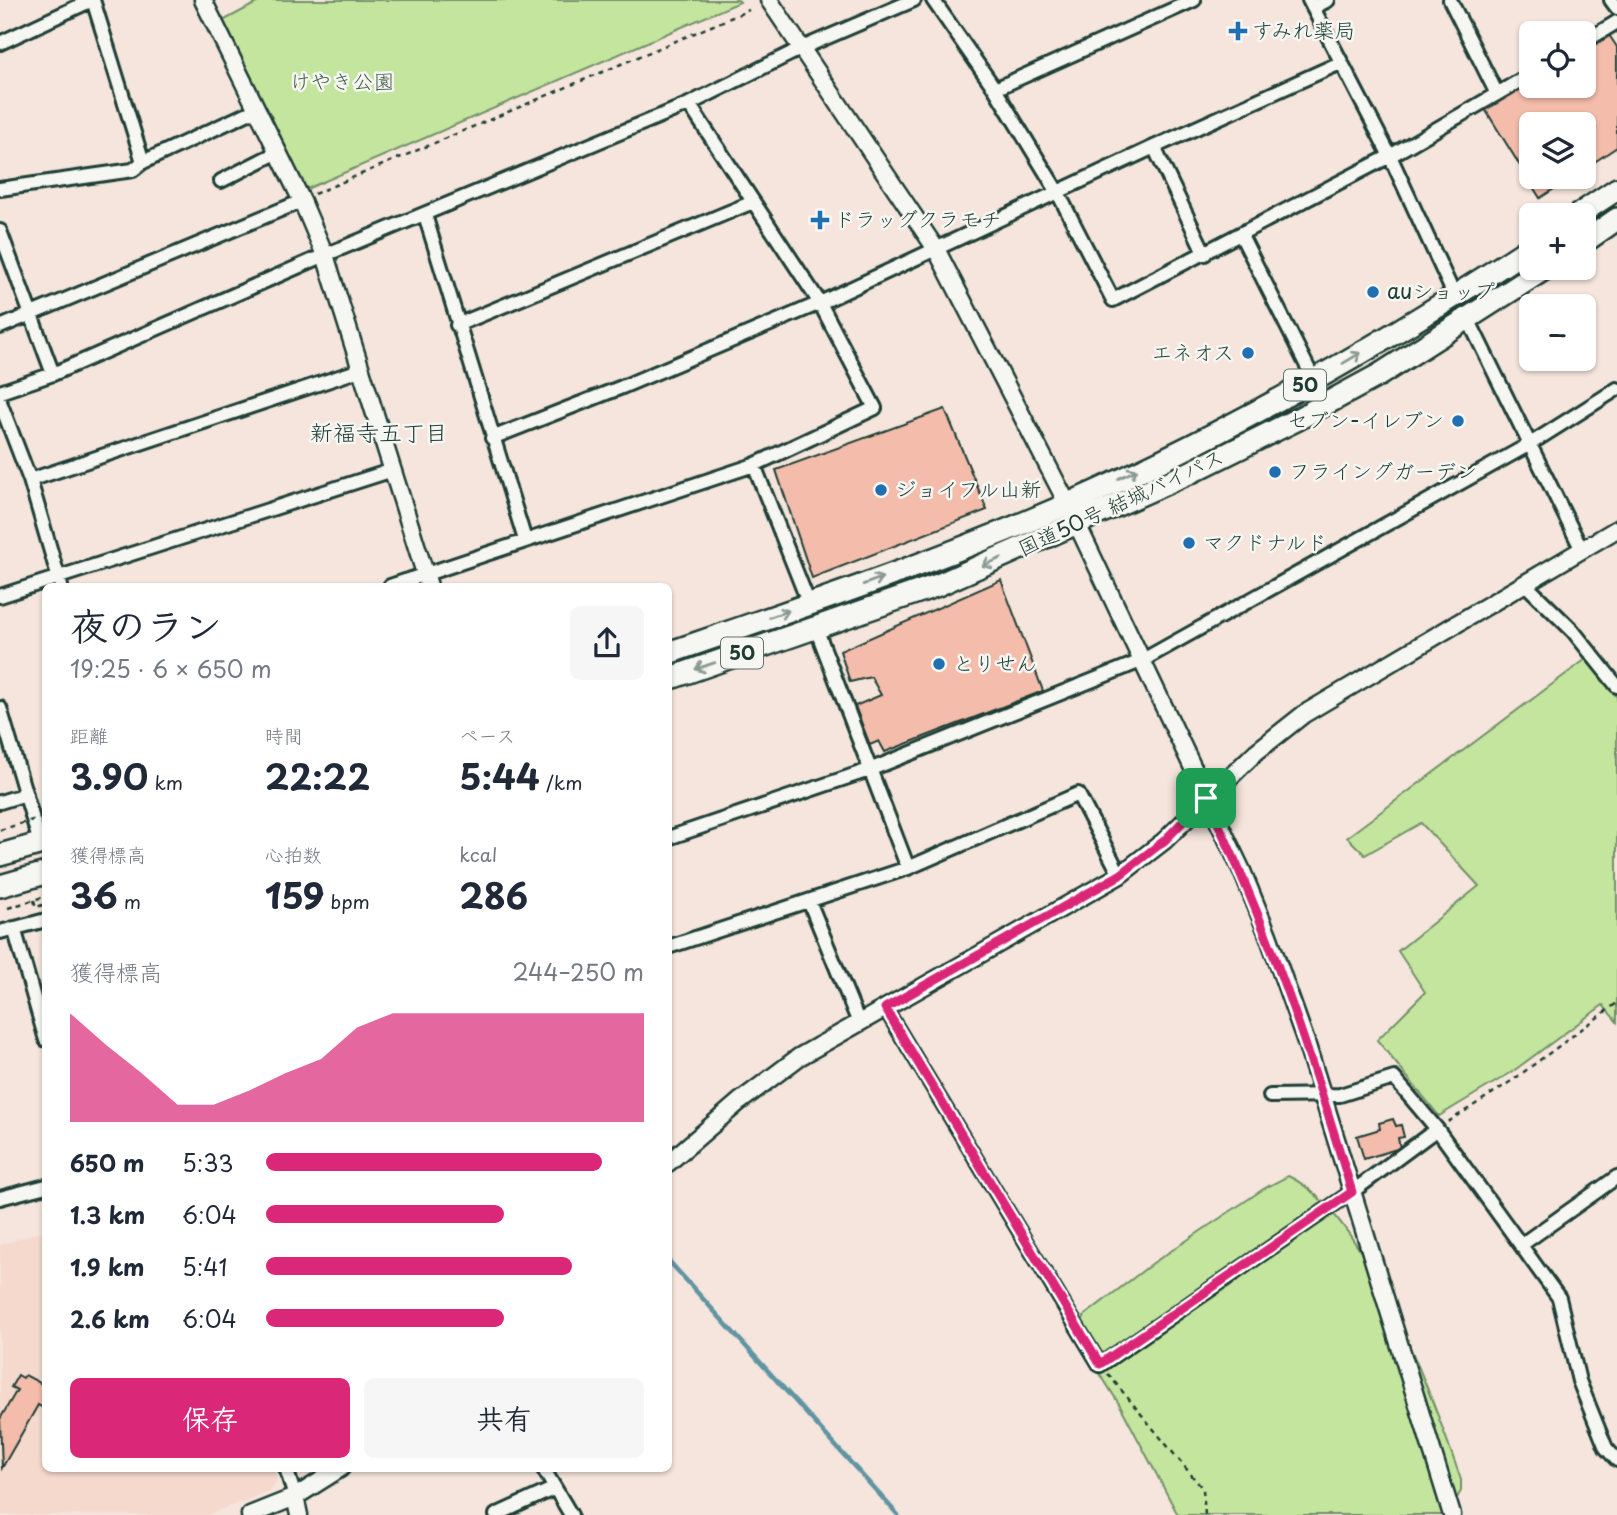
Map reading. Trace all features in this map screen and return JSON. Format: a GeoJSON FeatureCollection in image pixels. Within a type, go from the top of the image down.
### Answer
{"type":"FeatureCollection","features":[{"type":"Feature","properties":{"kind":"highway"},"geometry":{"type":"LineString","coordinates":[[1596,203],[1617,189]]}},
{"type":"Feature","properties":{"kind":"highway"},"geometry":{"type":"LineString","coordinates":[[1596,234],[1617,219]]}},
{"type":"Feature","properties":{"kind":"highway","name":"国道50号 結城バイパス"},"geometry":{"type":"LineString","coordinates":[[672,652],[932,560],[1067,503],[1314,380],[1455,297],[1519,255]]}},
{"type":"Feature","properties":{"kind":"highway","name":"国道50号 結城バイパス"},"geometry":{"type":"LineString","coordinates":[[672,678],[938,585],[1077,525],[1298,419],[1379,374],[1528,280]]}},
{"type":"Feature","properties":{"kind":"highway"},"geometry":{"type":"LineString","coordinates":[[0,855],[42,842]]}},
{"type":"Feature","properties":{"kind":"highway"},"geometry":{"type":"LineString","coordinates":[[0,886],[42,874]]}},
{"type":"Feature","properties":{"kind":"street"},"geometry":{"type":"LineString","coordinates":[[0,43],[92,0],[143,162]]}},
{"type":"Feature","properties":{"kind":"street"},"geometry":{"type":"LineString","coordinates":[[203,0],[278,152],[306,198],[427,581],[525,540],[754,465],[875,408],[820,303],[690,104]]}},
{"type":"Feature","properties":{"kind":"street"},"geometry":{"type":"LineString","coordinates":[[769,0],[936,249],[1067,503],[1242,871],[1268,935],[1323,1095],[1452,1515]]}},
{"type":"Feature","properties":{"kind":"street"},"geometry":{"type":"LineString","coordinates":[[0,392],[52,374],[325,255],[690,104],[802,48],[914,0]]}},
{"type":"Feature","properties":{"kind":"street"},"geometry":{"type":"LineString","coordinates":[[933,0],[995,89],[1057,191],[1113,300],[1390,156],[1519,81]]}},
{"type":"Feature","properties":{"kind":"street"},"geometry":{"type":"LineString","coordinates":[[995,89],[1194,0]]}},
{"type":"Feature","properties":{"kind":"street"},"geometry":{"type":"LineString","coordinates":[[1328,0],[1311,4],[1390,156],[1455,297]]}},
{"type":"Feature","properties":{"kind":"street"},"geometry":{"type":"LineString","coordinates":[[1450,0],[1497,94]]}},
{"type":"Feature","properties":{"kind":"street"},"geometry":{"type":"LineString","coordinates":[[1611,0],[1617,8]]}},
{"type":"Feature","properties":{"kind":"street"},"geometry":{"type":"LineString","coordinates":[[1596,35],[1617,22]]}},
{"type":"Feature","properties":{"kind":"street"},"geometry":{"type":"LineString","coordinates":[[492,438],[622,387],[820,303],[1057,191],[1340,63]]}},
{"type":"Feature","properties":{"kind":"street"},"geometry":{"type":"LineString","coordinates":[[0,189],[133,170],[143,162],[257,110]]}},
{"type":"Feature","properties":{"kind":"street"},"geometry":{"type":"LineString","coordinates":[[1154,147],[1205,254]]}},
{"type":"Feature","properties":{"kind":"street"},"geometry":{"type":"LineString","coordinates":[[221,181],[278,152]]}},
{"type":"Feature","properties":{"kind":"street"},"geometry":{"type":"LineString","coordinates":[[0,327],[306,198]]}},
{"type":"Feature","properties":{"kind":"street"},"geometry":{"type":"LineString","coordinates":[[457,325],[753,202]]}},
{"type":"Feature","properties":{"kind":"street"},"geometry":{"type":"LineString","coordinates":[[425,215],[525,540]]}},
{"type":"Feature","properties":{"kind":"street"},"geometry":{"type":"LineString","coordinates":[[0,231],[52,374]]}},
{"type":"Feature","properties":{"kind":"street"},"geometry":{"type":"LineString","coordinates":[[1241,235],[1314,380]]}},
{"type":"Feature","properties":{"kind":"street"},"geometry":{"type":"LineString","coordinates":[[1468,319],[1582,550]]}},
{"type":"Feature","properties":{"kind":"street"},"geometry":{"type":"LineString","coordinates":[[30,480],[360,370]]}},
{"type":"Feature","properties":{"kind":"street"},"geometry":{"type":"LineString","coordinates":[[672,837],[869,770],[1141,661],[1530,444],[1617,389]]}},
{"type":"Feature","properties":{"kind":"street"},"geometry":{"type":"LineString","coordinates":[[0,402],[30,480],[59,582],[393,470]]}},
{"type":"Feature","properties":{"kind":"street"},"geometry":{"type":"LineString","coordinates":[[754,465],[809,604]]}},
{"type":"Feature","properties":{"kind":"street"},"geometry":{"type":"LineString","coordinates":[[672,1160],[770,1077],[859,1023],[1120,875],[1164,841],[1278,732],[1304,714],[1617,529]]}},
{"type":"Feature","properties":{"kind":"street"},"geometry":{"type":"LineString","coordinates":[[1525,584],[1573,631],[1617,686]]}},
{"type":"Feature","properties":{"kind":"street"},"geometry":{"type":"LineString","coordinates":[[0,596],[42,586]]}},
{"type":"Feature","properties":{"kind":"street"},"geometry":{"type":"LineString","coordinates":[[816,628],[908,868]]}},
{"type":"Feature","properties":{"kind":"street"},"geometry":{"type":"LineString","coordinates":[[0,709],[42,839]]}},
{"type":"Feature","properties":{"kind":"street"},"geometry":{"type":"LineString","coordinates":[[0,802],[26,794]]}},
{"type":"Feature","properties":{"kind":"street"},"geometry":{"type":"LineString","coordinates":[[672,946],[908,868],[1077,794],[1120,875]]}},
{"type":"Feature","properties":{"kind":"street"},"geometry":{"type":"LineString","coordinates":[[809,901],[859,1023]]}},
{"type":"Feature","properties":{"kind":"street"},"geometry":{"type":"LineString","coordinates":[[0,932],[42,921]]}},
{"type":"Feature","properties":{"kind":"street"},"geometry":{"type":"LineString","coordinates":[[14,928],[42,1026]]}},
{"type":"Feature","properties":{"kind":"street"},"geometry":{"type":"LineString","coordinates":[[885,1008],[1100,1364],[1352,1192],[1437,1129]]}},
{"type":"Feature","properties":{"kind":"street"},"geometry":{"type":"LineString","coordinates":[[1270,1096],[1340,1095],[1394,1078],[1437,1129],[1559,1298],[1579,1381],[1606,1448],[1617,1460]]}},
{"type":"Feature","properties":{"kind":"street"},"geometry":{"type":"LineString","coordinates":[[1521,1245],[1617,1177]]}},
{"type":"Feature","properties":{"kind":"street"},"geometry":{"type":"LineString","coordinates":[[0,1196],[42,1187]]}},
{"type":"Feature","properties":{"kind":"street"},"geometry":{"type":"LineString","coordinates":[[287,1472],[299,1515]]}},
{"type":"Feature","properties":{"kind":"street"},"geometry":{"type":"LineString","coordinates":[[250,1515],[295,1497],[335,1472]]}},
{"type":"Feature","properties":{"kind":"street"},"geometry":{"type":"LineString","coordinates":[[545,1472],[571,1515]]}},
{"type":"Feature","properties":{"kind":"street"},"geometry":{"type":"LineString","coordinates":[[496,1515],[555,1488]]}},
{"type":"Feature","properties":{"kind":"path"},"geometry":{"type":"LineString","coordinates":[[306,198],[749,10]]}},
{"type":"Feature","properties":{"kind":"path"},"geometry":{"type":"LineString","coordinates":[[0,830],[42,817]]}},
{"type":"Feature","properties":{"kind":"path"},"geometry":{"type":"LineString","coordinates":[[8,908],[42,897]]}},
{"type":"Feature","properties":{"kind":"path"},"geometry":{"type":"LineString","coordinates":[[34,900],[36,907]]}},
{"type":"Feature","properties":{"kind":"path"},"geometry":{"type":"LineString","coordinates":[[1437,1129],[1513,1080],[1617,1003]]}},
{"type":"Feature","properties":{"kind":"path"},"geometry":{"type":"LineString","coordinates":[[1100,1364],[1203,1489],[1205,1515]]}},
{"type":"Feature","properties":{"kind":"shaded area"},"geometry":{"type":"Polygon","coordinates":[[[42,1231],[42,1472],[274,1472],[277,1481],[271,1490],[207,1515],[0,1515],[0,1245],[42,1231]]]}},
{"type":"Feature","properties":{"kind":"green space","name":"けやき公園"},"geometry":{"type":"Polygon","coordinates":[[[262,0],[740,2],[302,191],[219,23],[262,0]]]}},
{"type":"Feature","properties":{"kind":"green space"},"geometry":{"type":"Polygon","coordinates":[[[1586,659],[1617,697],[1617,1022],[1603,1005],[1512,1072],[1439,1116],[1377,1040],[1425,992],[1398,951],[1479,886],[1421,823],[1365,855],[1347,837],[1586,659]]]}},
{"type":"Feature","properties":{"kind":"green space"},"geometry":{"type":"Polygon","coordinates":[[[1288,1176],[1317,1196],[1344,1228],[1370,1267],[1394,1312],[1434,1404],[1461,1480],[1461,1491],[1447,1515],[1178,1515],[1121,1407],[1087,1353],[1081,1323],[1085,1315],[1153,1263],[1265,1188],[1288,1176]]]}},
{"type":"Feature","properties":{"kind":"building"},"geometry":{"type":"Polygon","coordinates":[[[1609,35],[1617,47],[1617,147],[1596,161],[1596,112],[1519,112],[1519,164],[1485,109],[1519,89],[1519,98],[1596,98],[1596,43],[1609,35]]]}},
{"type":"Feature","properties":{"kind":"building"},"geometry":{"type":"Polygon","coordinates":[[[1534,189],[1554,189],[1540,198],[1534,189]]]}},
{"type":"Feature","properties":{"kind":"building","name":"ジョイフル山新"},"geometry":{"type":"Polygon","coordinates":[[[945,409],[987,510],[812,578],[776,470],[945,409]]]}},
{"type":"Feature","properties":{"kind":"building","name":"とりせん"},"geometry":{"type":"Polygon","coordinates":[[[1001,580],[1043,691],[885,752],[879,741],[870,745],[855,706],[881,695],[871,677],[850,682],[840,651],[1001,580]]]}},
{"type":"Feature","properties":{"kind":"building"},"geometry":{"type":"Polygon","coordinates":[[[1393,1119],[1396,1126],[1401,1125],[1404,1137],[1398,1138],[1400,1148],[1364,1159],[1357,1136],[1380,1129],[1379,1123],[1393,1119]]]}},
{"type":"Feature","properties":{"kind":"building"},"geometry":{"type":"Polygon","coordinates":[[[18,1375],[23,1378],[25,1375],[42,1384],[42,1408],[38,1405],[2,1468],[0,1419],[17,1390],[11,1387],[18,1375]]]}},
{"type":"Feature","properties":{"kind":"waterway"},"geometry":{"type":"LineString","coordinates":[[672,1264],[898,1515]]}},
{"type":"Feature","properties":{"kind":"place","name":"すみれ薬局"},"geometry":{"type":"Point","coordinates":[1238,31]}},
{"type":"Feature","properties":{"kind":"place","name":"ドラッグクラモチ"},"geometry":{"type":"Point","coordinates":[820,220]}},
{"type":"Feature","properties":{"kind":"place","name":"auショップ"},"geometry":{"type":"Point","coordinates":[1373,292]}},
{"type":"Feature","properties":{"kind":"place","name":"エネオス"},"geometry":{"type":"Point","coordinates":[1248,353]}},
{"type":"Feature","properties":{"kind":"place","name":"セブン-イレブン"},"geometry":{"type":"Point","coordinates":[1458,421]}},
{"type":"Feature","properties":{"kind":"place","name":"フライングガーデン"},"geometry":{"type":"Point","coordinates":[1275,472]}},
{"type":"Feature","properties":{"kind":"place","name":"ジョイフル山新"},"geometry":{"type":"Point","coordinates":[881,490]}},
{"type":"Feature","properties":{"kind":"place","name":"マクドナルド"},"geometry":{"type":"Point","coordinates":[1189,543]}},
{"type":"Feature","properties":{"kind":"place","name":"とりせん"},"geometry":{"type":"Point","coordinates":[939,664]}},
{"type":"Feature","properties":{"kind":"district","name":"新福寺五丁目"},"geometry":{"type":"Point","coordinates":[379,433]}},
{"type":"Feature","properties":{"kind":"route"},"geometry":{"type":"LineString","coordinates":[[1206,798],[1242,871],[1285,979],[1352,1192],[1100,1364],[885,1008],[1120,875],[1164,841],[1206,798]]}}]}
